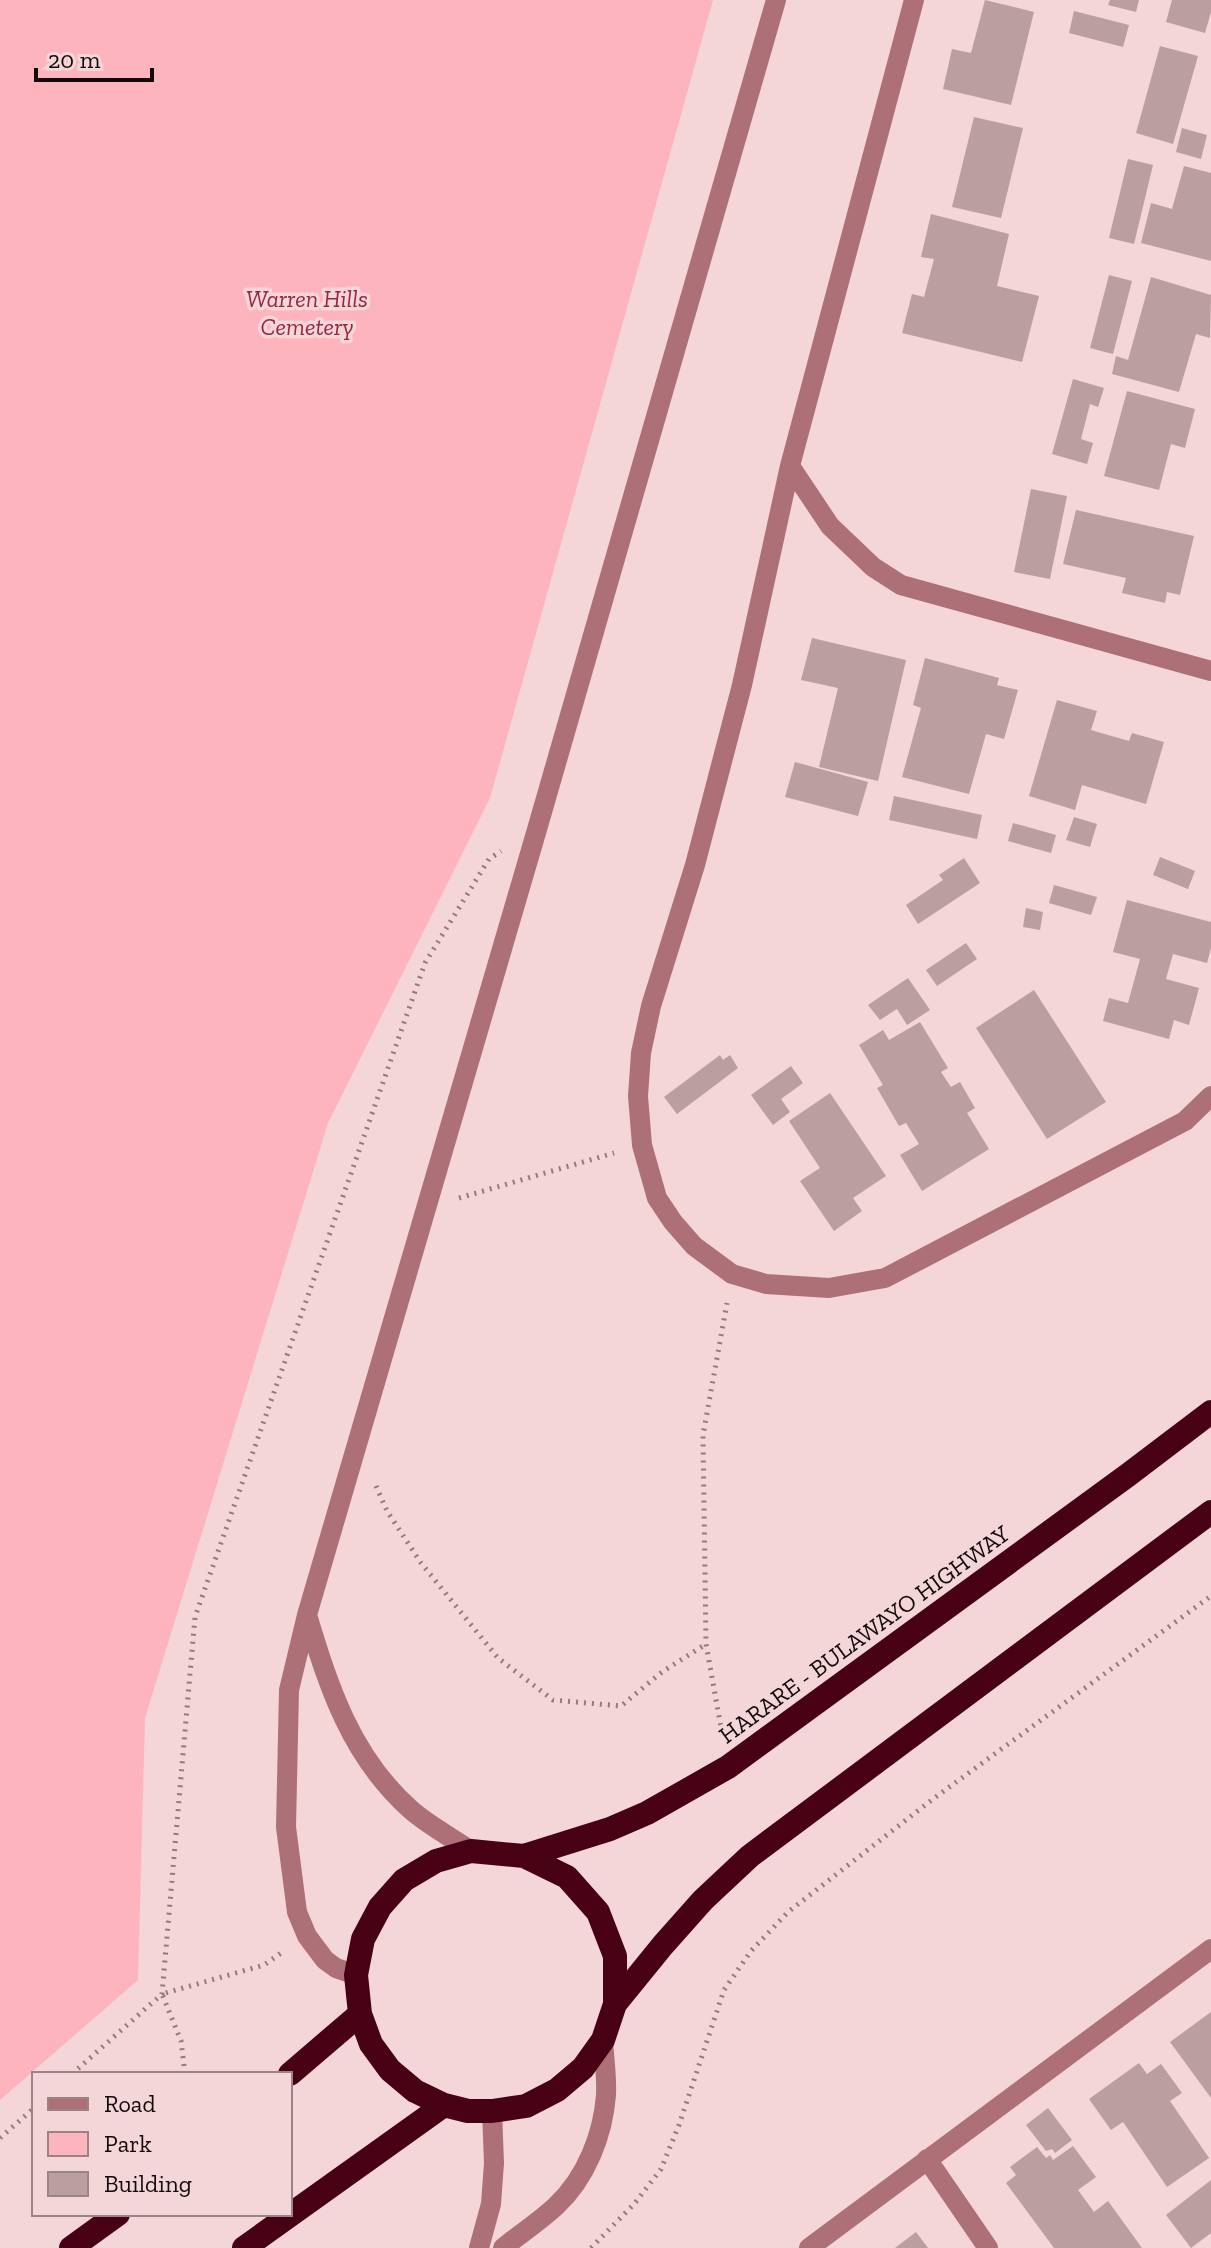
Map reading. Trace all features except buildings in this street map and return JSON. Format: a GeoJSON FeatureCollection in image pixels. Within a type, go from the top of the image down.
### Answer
{"type":"FeatureCollection","features":[{"type":"Feature","properties":{"kind":"highway","name":"HARARE - BULAWAYO HIGHWAY"},"geometry":{"type":"LineString","coordinates":[[524,1856],[610,1829],[647,1813],[728,1767],[1211,1412]]}},
{"type":"Feature","properties":{"kind":"highway","name":"HARARE - BULAWAYO HIGHWAY"},"geometry":{"type":"LineString","coordinates":[[615,2004],[703,1900],[750,1856],[1211,1512]]}},
{"type":"Feature","properties":{"kind":"highway","name":"HARARE - BULAWAYO HIGHWAY"},"geometry":{"type":"LineString","coordinates":[[471,1851],[524,1856],[567,1877],[598,1912],[615,1956],[615,2004],[603,2040],[583,2068],[557,2090],[526,2106],[492,2111],[468,2111],[444,2105],[415,2091],[390,2070],[371,2044],[360,2014],[356,1975],[363,1939],[380,1907],[404,1880],[436,1861],[471,1851]]}},
{"type":"Feature","properties":{"kind":"highway"},"geometry":{"type":"LineString","coordinates":[[292,2072],[360,2014]]}},
{"type":"Feature","properties":{"kind":"highway"},"geometry":{"type":"LineString","coordinates":[[292,2214],[444,2105]]}},
{"type":"Feature","properties":{"kind":"highway"},"geometry":{"type":"LineString","coordinates":[[71,2248],[115,2216]]}},
{"type":"Feature","properties":{"kind":"highway"},"geometry":{"type":"LineString","coordinates":[[244,2248],[289,2216]]}},
{"type":"Feature","properties":{"kind":"street"},"geometry":{"type":"LineString","coordinates":[[356,1975],[336,1968],[325,1960],[307,1936],[297,1912],[286,1827],[289,1690],[307,1615],[776,0]]}},
{"type":"Feature","properties":{"kind":"street"},"geometry":{"type":"LineString","coordinates":[[914,0],[790,466],[742,685],[695,865],[651,1006],[641,1053],[638,1096],[642,1145],[657,1198],[694,1246],[732,1274],[766,1284],[829,1288],[885,1278],[1185,1121],[1211,1096]]}},
{"type":"Feature","properties":{"kind":"street"},"geometry":{"type":"LineString","coordinates":[[790,466],[830,526],[873,567],[901,585],[1211,671]]}},
{"type":"Feature","properties":{"kind":"street"},"geometry":{"type":"LineString","coordinates":[[307,1615],[328,1684],[347,1728],[381,1776],[410,1809],[471,1851]]}},
{"type":"Feature","properties":{"kind":"street"},"geometry":{"type":"LineString","coordinates":[[809,2248],[1211,1949]]}},
{"type":"Feature","properties":{"kind":"street"},"geometry":{"type":"LineString","coordinates":[[503,2248],[557,2205],[577,2181],[593,2152],[606,2093],[603,2040]]}},
{"type":"Feature","properties":{"kind":"street"},"geometry":{"type":"LineString","coordinates":[[479,2248],[491,2204],[494,2163],[492,2111]]}},
{"type":"Feature","properties":{"kind":"street"},"geometry":{"type":"LineString","coordinates":[[927,2159],[988,2248]]}},
{"type":"Feature","properties":{"kind":"path"},"geometry":{"type":"LineString","coordinates":[[185,2072],[181,2041],[162,1994],[195,1617],[425,963],[489,859],[538,826]]}},
{"type":"Feature","properties":{"kind":"path"},"geometry":{"type":"LineString","coordinates":[[426,1208],[642,1145]]}},
{"type":"Feature","properties":{"kind":"path"},"geometry":{"type":"LineString","coordinates":[[728,1767],[706,1644],[703,1435],[732,1274]]}},
{"type":"Feature","properties":{"kind":"path"},"geometry":{"type":"LineString","coordinates":[[358,1442],[387,1511],[421,1563],[498,1658],[553,1700],[621,1706],[662,1672],[706,1644]]}},
{"type":"Feature","properties":{"kind":"path"},"geometry":{"type":"LineString","coordinates":[[591,2248],[635,2203],[661,2169],[724,1990],[751,1951],[788,1912],[933,1799],[1211,1596]]}},
{"type":"Feature","properties":{"kind":"path"},"geometry":{"type":"LineString","coordinates":[[74,2072],[162,1994],[264,1965],[307,1936]]}},
{"type":"Feature","properties":{"kind":"path"},"geometry":{"type":"LineString","coordinates":[[0,2138],[32,2110]]}},
{"type":"Feature","properties":{"kind":"green space","name":"Warren Hills Cemetery"},"geometry":{"type":"Polygon","coordinates":[[[0,0],[713,0],[490,798],[328,1123],[145,1718],[138,1980],[0,2100],[0,0]]]}}]}
